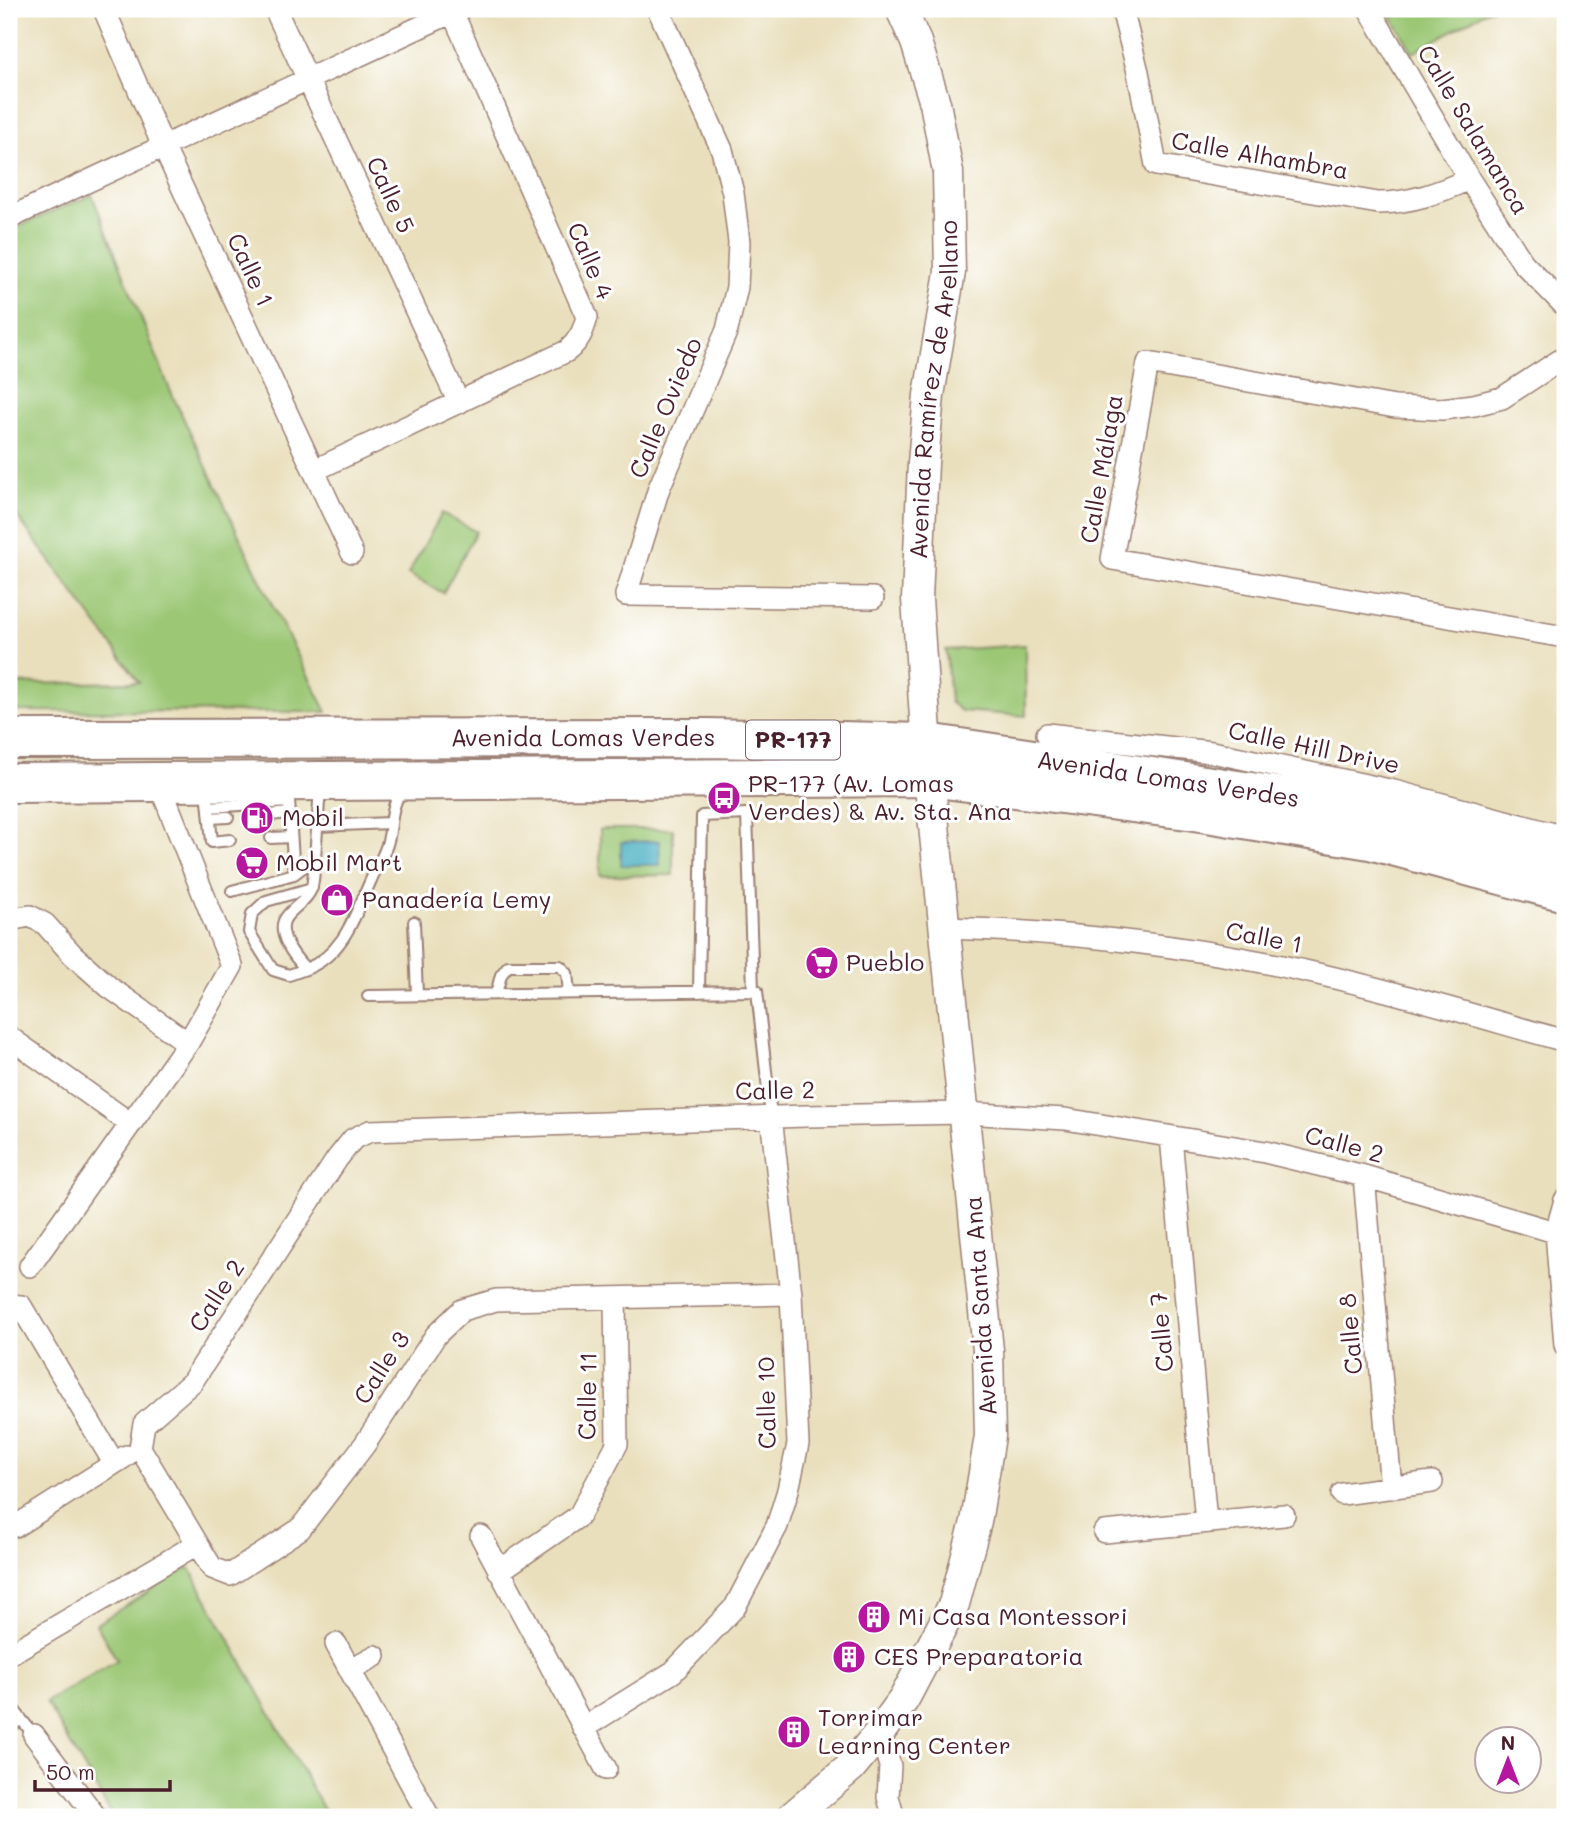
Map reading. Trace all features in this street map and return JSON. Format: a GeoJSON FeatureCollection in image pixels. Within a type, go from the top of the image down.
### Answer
{"type":"FeatureCollection","features":[{"type":"Feature","properties":{"kind":"highway","name":"Avenida Lomas Verdes"},"geometry":{"type":"LineString","coordinates":[[9,738],[709,738],[1382,812],[1565,863]]}},
{"type":"Feature","properties":{"kind":"highway","name":"Avenida Lomas Verdes"},"geometry":{"type":"LineString","coordinates":[[9,783],[159,783],[208,803],[291,799],[407,781],[928,760],[1195,811],[1370,840],[1565,892]]}},
{"type":"Feature","properties":{"kind":"street","name":"Calle 1"},"geometry":{"type":"LineString","coordinates":[[104,9],[163,146],[352,553]]}},
{"type":"Feature","properties":{"kind":"street","name":"Calle 5"},"geometry":{"type":"LineString","coordinates":[[275,9],[459,403]]}},
{"type":"Feature","properties":{"kind":"street","name":"Calle Oviedo"},"geometry":{"type":"LineString","coordinates":[[658,9],[722,150],[733,193],[739,242],[737,287],[727,330],[659,488],[626,595],[873,598]]}},
{"type":"Feature","properties":{"kind":"street","name":"Avenida Ramírez de Arellano"},"geometry":{"type":"LineString","coordinates":[[901,9],[916,42],[935,103],[948,172],[950,222],[950,272],[929,395],[917,587],[928,760]]}},
{"type":"Feature","properties":{"kind":"street","name":"Calle Alhambra"},"geometry":{"type":"LineString","coordinates":[[1122,9],[1138,72],[1156,165],[1378,203],[1416,199],[1469,179]]}},
{"type":"Feature","properties":{"kind":"street","name":"Calle Salamanca"},"geometry":{"type":"LineString","coordinates":[[1369,9],[1469,179],[1523,263],[1565,306]]}},
{"type":"Feature","properties":{"kind":"street"},"geometry":{"type":"LineString","coordinates":[[9,218],[454,10]]}},
{"type":"Feature","properties":{"kind":"street","name":"Calle 4"},"geometry":{"type":"LineString","coordinates":[[315,470],[567,351],[578,342],[587,317],[454,10]]}},
{"type":"Feature","properties":{"kind":"street","name":"Calle Málaga"},"geometry":{"type":"LineString","coordinates":[[1565,357],[1502,398],[1442,409],[1395,408],[1148,363],[1112,559],[1565,637]]}},
{"type":"Feature","properties":{"kind":"street","name":"Calle Hill Drive"},"geometry":{"type":"LineString","coordinates":[[1047,734],[1212,752],[1394,791],[1565,837]]}},
{"type":"Feature","properties":{"kind":"street","name":"Avenida Santa Ana"},"geometry":{"type":"LineString","coordinates":[[792,1817],[851,1767],[880,1732],[904,1699],[954,1604],[976,1522],[990,1436],[988,1350],[928,760]]}},
{"type":"Feature","properties":{"kind":"street"},"geometry":{"type":"LineString","coordinates":[[30,1266],[182,1051],[232,966],[159,783]]}},
{"type":"Feature","properties":{"kind":"street"},"geometry":{"type":"LineString","coordinates":[[9,920],[30,916],[45,924],[73,955],[182,1051]]}},
{"type":"Feature","properties":{"kind":"street","name":"Calle 1"},"geometry":{"type":"LineString","coordinates":[[945,928],[1029,931],[1125,941],[1261,962],[1393,992],[1565,1041]]}},
{"type":"Feature","properties":{"kind":"street"},"geometry":{"type":"LineString","coordinates":[[9,1037],[131,1124]]}},
{"type":"Feature","properties":{"kind":"street","name":"Calle 2"},"geometry":{"type":"LineString","coordinates":[[140,1448],[144,1424],[192,1382],[337,1159],[353,1139],[370,1132],[771,1116],[965,1114],[1065,1119],[1265,1152],[1364,1176],[1561,1233]]}},
{"type":"Feature","properties":{"kind":"street","name":"Calle 10"},"geometry":{"type":"LineString","coordinates":[[583,1728],[673,1672],[705,1641],[735,1607],[777,1526],[798,1444],[791,1294],[771,1116]]}},
{"type":"Feature","properties":{"kind":"street","name":"Calle 7"},"geometry":{"type":"LineString","coordinates":[[1171,1137],[1206,1522]]}},
{"type":"Feature","properties":{"kind":"street","name":"Calle 8"},"geometry":{"type":"LineString","coordinates":[[1364,1176],[1391,1488]]}},
{"type":"Feature","properties":{"kind":"street"},"geometry":{"type":"LineString","coordinates":[[1565,1200],[1561,1233],[1565,1345]]}},
{"type":"Feature","properties":{"kind":"street","name":"Calle 3"},"geometry":{"type":"LineString","coordinates":[[140,1448],[212,1568],[230,1575],[300,1528],[365,1444],[436,1335],[462,1310],[496,1300],[791,1294]]}},
{"type":"Feature","properties":{"kind":"street","name":"Calle 11"},"geometry":{"type":"LineString","coordinates":[[499,1571],[579,1516],[617,1444],[615,1298]]}},
{"type":"Feature","properties":{"kind":"street"},"geometry":{"type":"LineString","coordinates":[[9,1305],[21,1306],[114,1463]]}},
{"type":"Feature","properties":{"kind":"street"},"geometry":{"type":"LineString","coordinates":[[16,1525],[140,1448]]}},
{"type":"Feature","properties":{"kind":"street"},"geometry":{"type":"LineString","coordinates":[[1342,1494],[1432,1482]]}},
{"type":"Feature","properties":{"kind":"street"},"geometry":{"type":"LineString","coordinates":[[1104,1532],[1283,1515]]}},
{"type":"Feature","properties":{"kind":"street"},"geometry":{"type":"LineString","coordinates":[[481,1536],[606,1769]]}},
{"type":"Feature","properties":{"kind":"street"},"geometry":{"type":"LineString","coordinates":[[13,1652],[197,1544]]}},
{"type":"Feature","properties":{"kind":"street"},"geometry":{"type":"LineString","coordinates":[[336,1644],[429,1817]]}},
{"type":"Feature","properties":{"kind":"street"},"geometry":{"type":"LineString","coordinates":[[351,1669],[375,1656]]}},
{"type":"Feature","properties":{"kind":"street"},"geometry":{"type":"LineString","coordinates":[[28,1727],[96,1817]]}},
{"type":"Feature","properties":{"kind":"street"},"geometry":{"type":"LineString","coordinates":[[880,1732],[890,1766],[888,1797],[893,1815]]}},
{"type":"Feature","properties":{"kind":"lane"},"geometry":{"type":"LineString","coordinates":[[312,888],[266,901],[252,914],[249,932],[273,970],[289,975],[316,965],[346,936],[388,842],[393,802],[407,781]]}},
{"type":"Feature","properties":{"kind":"lane"},"geometry":{"type":"LineString","coordinates":[[291,799],[317,826],[312,888],[285,918],[282,932],[296,959],[306,969]]}},
{"type":"Feature","properties":{"kind":"lane"},"geometry":{"type":"LineString","coordinates":[[291,799],[294,874]]}},
{"type":"Feature","properties":{"kind":"lane"},"geometry":{"type":"LineString","coordinates":[[208,803],[228,817]]}},
{"type":"Feature","properties":{"kind":"lane"},"geometry":{"type":"LineString","coordinates":[[208,803],[212,842],[230,840]]}},
{"type":"Feature","properties":{"kind":"lane"},"geometry":{"type":"LineString","coordinates":[[699,992],[702,816],[747,814],[753,990]]}},
{"type":"Feature","properties":{"kind":"lane"},"geometry":{"type":"LineString","coordinates":[[317,826],[390,822]]}},
{"type":"Feature","properties":{"kind":"lane"},"geometry":{"type":"LineString","coordinates":[[271,838],[291,837]]}},
{"type":"Feature","properties":{"kind":"lane"},"geometry":{"type":"LineString","coordinates":[[232,891],[294,874],[315,858]]}},
{"type":"Feature","properties":{"kind":"lane"},"geometry":{"type":"LineString","coordinates":[[414,922],[417,995]]}},
{"type":"Feature","properties":{"kind":"lane"},"geometry":{"type":"LineString","coordinates":[[496,994],[501,975],[508,966],[560,966],[567,973],[569,993]]}},
{"type":"Feature","properties":{"kind":"lane"},"geometry":{"type":"LineString","coordinates":[[368,996],[757,991],[771,1116]]}},
{"type":"Feature","properties":{"kind":"lane"},"geometry":{"type":"LineString","coordinates":[[9,1704],[28,1727]]}},
{"type":"Feature","properties":{"kind":"lane"},"geometry":{"type":"LineString","coordinates":[[9,1728],[28,1727]]}},
{"type":"Feature","properties":{"kind":"green space"},"geometry":{"type":"Polygon","coordinates":[[[1387,9],[1490,9],[1413,53],[1387,9]]]}},
{"type":"Feature","properties":{"kind":"green space"},"geometry":{"type":"Polygon","coordinates":[[[92,195],[170,390],[275,611],[327,712],[9,711],[9,684],[139,682],[9,505],[9,230],[92,195]]]}},
{"type":"Feature","properties":{"kind":"green space"},"geometry":{"type":"Polygon","coordinates":[[[442,513],[476,532],[443,593],[408,574],[442,513]]]}},
{"type":"Feature","properties":{"kind":"green space"},"geometry":{"type":"Polygon","coordinates":[[[1025,645],[1026,716],[961,711],[950,702],[946,650],[1025,645]]]}},
{"type":"Feature","properties":{"kind":"green space"},"geometry":{"type":"Polygon","coordinates":[[[600,829],[673,829],[673,875],[600,876],[600,829]]]}},
{"type":"Feature","properties":{"kind":"green space"},"geometry":{"type":"Polygon","coordinates":[[[189,1567],[328,1817],[113,1817],[46,1702],[117,1660],[96,1624],[189,1567]]]}},
{"type":"Feature","properties":{"kind":"water"},"geometry":{"type":"Polygon","coordinates":[[[659,841],[660,865],[621,865],[621,842],[659,841]]]}},
{"type":"Feature","properties":{"kind":"place","name":"PR-177 (Av. Lomas Verdes) & Av. Sta. Ana"},"geometry":{"type":"Point","coordinates":[724,798]}},
{"type":"Feature","properties":{"kind":"place","name":"Mobil"},"geometry":{"type":"Point","coordinates":[257,818]}},
{"type":"Feature","properties":{"kind":"place","name":"Mobil Mart"},"geometry":{"type":"Point","coordinates":[252,863]}},
{"type":"Feature","properties":{"kind":"place","name":"Panadería Lemy"},"geometry":{"type":"Point","coordinates":[337,900]}},
{"type":"Feature","properties":{"kind":"place","name":"Pueblo"},"geometry":{"type":"Point","coordinates":[822,963]}},
{"type":"Feature","properties":{"kind":"place","name":"Mi Casa Montessori"},"geometry":{"type":"Point","coordinates":[874,1617]}},
{"type":"Feature","properties":{"kind":"place","name":"CES Preparatoria"},"geometry":{"type":"Point","coordinates":[849,1657]}},
{"type":"Feature","properties":{"kind":"place","name":"Torrimar Learning Center"},"geometry":{"type":"Point","coordinates":[794,1732]}}]}
